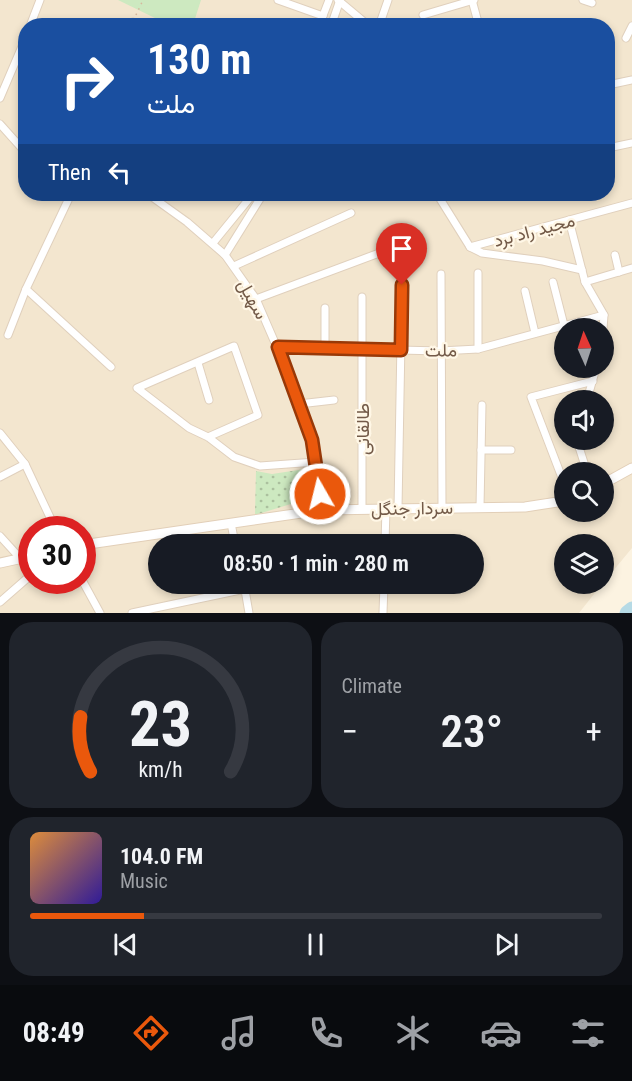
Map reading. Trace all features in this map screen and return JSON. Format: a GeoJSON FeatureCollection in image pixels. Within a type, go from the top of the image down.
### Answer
{"type":"FeatureCollection","features":[{"type":"Feature","properties":{"kind":"main road"},"geometry":{"type":"LineString","coordinates":[[614,478],[632,468]]}},
{"type":"Feature","properties":{"kind":"main road","name":"سردار جنگل"},"geometry":{"type":"LineString","coordinates":[[96,543],[322,510],[554,504]]}},
{"type":"Feature","properties":{"kind":"main road"},"geometry":{"type":"LineString","coordinates":[[0,562],[18,558]]}},
{"type":"Feature","properties":{"kind":"street"},"geometry":{"type":"LineString","coordinates":[[33,18],[40,0]]}},
{"type":"Feature","properties":{"kind":"street"},"geometry":{"type":"LineString","coordinates":[[278,0],[323,16],[329,0]]}},
{"type":"Feature","properties":{"kind":"street"},"geometry":{"type":"LineString","coordinates":[[382,18],[388,0]]}},
{"type":"Feature","properties":{"kind":"street"},"geometry":{"type":"LineString","coordinates":[[423,15],[473,0],[477,18]]}},
{"type":"Feature","properties":{"kind":"street"},"geometry":{"type":"LineString","coordinates":[[583,0],[592,3]]}},
{"type":"Feature","properties":{"kind":"street"},"geometry":{"type":"LineString","coordinates":[[334,18],[339,1],[359,18]]}},
{"type":"Feature","properties":{"kind":"street"},"geometry":{"type":"LineString","coordinates":[[626,38],[632,26]]}},
{"type":"Feature","properties":{"kind":"street"},"geometry":{"type":"LineString","coordinates":[[0,98],[18,56]]}},
{"type":"Feature","properties":{"kind":"street"},"geometry":{"type":"LineString","coordinates":[[615,84],[632,80]]}},
{"type":"Feature","properties":{"kind":"street"},"geometry":{"type":"LineString","coordinates":[[0,124],[18,144]]}},
{"type":"Feature","properties":{"kind":"street"},"geometry":{"type":"LineString","coordinates":[[615,147],[632,143]]}},
{"type":"Feature","properties":{"kind":"street"},"geometry":{"type":"LineString","coordinates":[[8,335],[26,289],[68,201]]}},
{"type":"Feature","properties":{"kind":"street","name":"سهیل"},"geometry":{"type":"LineString","coordinates":[[163,201],[225,255],[256,299],[278,347],[312,440],[322,510]]}},
{"type":"Feature","properties":{"kind":"street"},"geometry":{"type":"LineString","coordinates":[[213,243],[245,201]]}},
{"type":"Feature","properties":{"kind":"street"},"geometry":{"type":"LineString","coordinates":[[225,255],[260,201]]}},
{"type":"Feature","properties":{"kind":"street"},"geometry":{"type":"LineString","coordinates":[[441,201],[470,247],[482,253],[543,261],[582,270]]}},
{"type":"Feature","properties":{"kind":"street","name":"مجید راد برد"},"geometry":{"type":"LineString","coordinates":[[470,247],[632,203]]}},
{"type":"Feature","properties":{"kind":"street"},"geometry":{"type":"LineString","coordinates":[[234,266],[351,213]]}},
{"type":"Feature","properties":{"kind":"street"},"geometry":{"type":"LineString","coordinates":[[569,220],[585,282],[604,318]]}},
{"type":"Feature","properties":{"kind":"street"},"geometry":{"type":"LineString","coordinates":[[256,299],[406,243]]}},
{"type":"Feature","properties":{"kind":"street"},"geometry":{"type":"LineString","coordinates":[[615,255],[619,272]]}},
{"type":"Feature","properties":{"kind":"street"},"geometry":{"type":"LineString","coordinates":[[585,282],[632,268]]}},
{"type":"Feature","properties":{"kind":"street"},"geometry":{"type":"LineString","coordinates":[[441,273],[442,507]]}},
{"type":"Feature","properties":{"kind":"street"},"geometry":{"type":"LineString","coordinates":[[478,273],[478,349]]}},
{"type":"Feature","properties":{"kind":"street"},"geometry":{"type":"LineString","coordinates":[[553,282],[562,318]]}},
{"type":"Feature","properties":{"kind":"street"},"geometry":{"type":"LineString","coordinates":[[398,508],[402,285]]}},
{"type":"Feature","properties":{"kind":"street"},"geometry":{"type":"LineString","coordinates":[[26,289],[111,368]]}},
{"type":"Feature","properties":{"kind":"street"},"geometry":{"type":"LineString","coordinates":[[525,291],[535,333]]}},
{"type":"Feature","properties":{"kind":"street","name":"طالقانی"},"geometry":{"type":"LineString","coordinates":[[362,297],[362,509]]}},
{"type":"Feature","properties":{"kind":"street"},"geometry":{"type":"LineString","coordinates":[[325,308],[325,347]]}},
{"type":"Feature","properties":{"kind":"street","name":"ملت"},"geometry":{"type":"LineString","coordinates":[[592,318],[604,315]]}},
{"type":"Feature","properties":{"kind":"street","name":"ملت"},"geometry":{"type":"LineString","coordinates":[[278,347],[440,351],[478,349],[554,328]]}},
{"type":"Feature","properties":{"kind":"street"},"geometry":{"type":"LineString","coordinates":[[208,438],[258,416],[234,346],[137,388],[189,428],[208,438],[234,457],[260,466],[316,462]]}},
{"type":"Feature","properties":{"kind":"street"},"geometry":{"type":"LineString","coordinates":[[198,363],[209,400]]}},
{"type":"Feature","properties":{"kind":"street"},"geometry":{"type":"LineString","coordinates":[[590,390],[594,378]]}},
{"type":"Feature","properties":{"kind":"street"},"geometry":{"type":"LineString","coordinates":[[556,462],[531,397],[593,381]]}},
{"type":"Feature","properties":{"kind":"street"},"geometry":{"type":"LineString","coordinates":[[298,404],[334,400]]}},
{"type":"Feature","properties":{"kind":"street"},"geometry":{"type":"LineString","coordinates":[[480,507],[482,405]]}},
{"type":"Feature","properties":{"kind":"street"},"geometry":{"type":"LineString","coordinates":[[0,433],[26,464],[50,516]]}},
{"type":"Feature","properties":{"kind":"street"},"geometry":{"type":"LineString","coordinates":[[481,450],[511,450]]}},
{"type":"Feature","properties":{"kind":"street"},"geometry":{"type":"LineString","coordinates":[[0,477],[26,464]]}},
{"type":"Feature","properties":{"kind":"street"},"geometry":{"type":"LineString","coordinates":[[385,534],[386,508]]}},
{"type":"Feature","properties":{"kind":"street"},"geometry":{"type":"LineString","coordinates":[[231,523],[233,534]]}},
{"type":"Feature","properties":{"kind":"street"},"geometry":{"type":"LineString","coordinates":[[0,536],[18,556]]}},
{"type":"Feature","properties":{"kind":"street"},"geometry":{"type":"LineString","coordinates":[[0,602],[18,586]]}},
{"type":"Feature","properties":{"kind":"street"},"geometry":{"type":"LineString","coordinates":[[90,594],[100,613]]}},
{"type":"Feature","properties":{"kind":"street"},"geometry":{"type":"LineString","coordinates":[[132,613],[211,594]]}},
{"type":"Feature","properties":{"kind":"street"},"geometry":{"type":"LineString","coordinates":[[245,594],[249,613]]}},
{"type":"Feature","properties":{"kind":"street"},"geometry":{"type":"LineString","coordinates":[[382,613],[383,594]]}},
{"type":"Feature","properties":{"kind":"path"},"geometry":{"type":"LineString","coordinates":[[135,18],[143,0]]}},
{"type":"Feature","properties":{"kind":"shaded area"},"geometry":{"type":"Polygon","coordinates":[[[0,0],[632,0],[632,548],[614,570],[614,534],[554,534],[554,594],[594,594],[579,613],[0,613],[0,0]]]}},
{"type":"Feature","properties":{"kind":"green space"},"geometry":{"type":"Polygon","coordinates":[[[118,0],[201,0],[195,18],[155,18],[118,0]]]}},
{"type":"Feature","properties":{"kind":"green space"},"geometry":{"type":"Polygon","coordinates":[[[312,468],[318,478],[320,495],[255,515],[256,471],[272,474],[312,468]]]}},
{"type":"Feature","properties":{"kind":"waterway"},"geometry":{"type":"LineString","coordinates":[[627,613],[632,609]]}},
{"type":"Feature","properties":{"kind":"route"},"geometry":{"type":"LineString","coordinates":[[320,494],[312,440],[278,347],[401,350],[402,285]]}}]}
